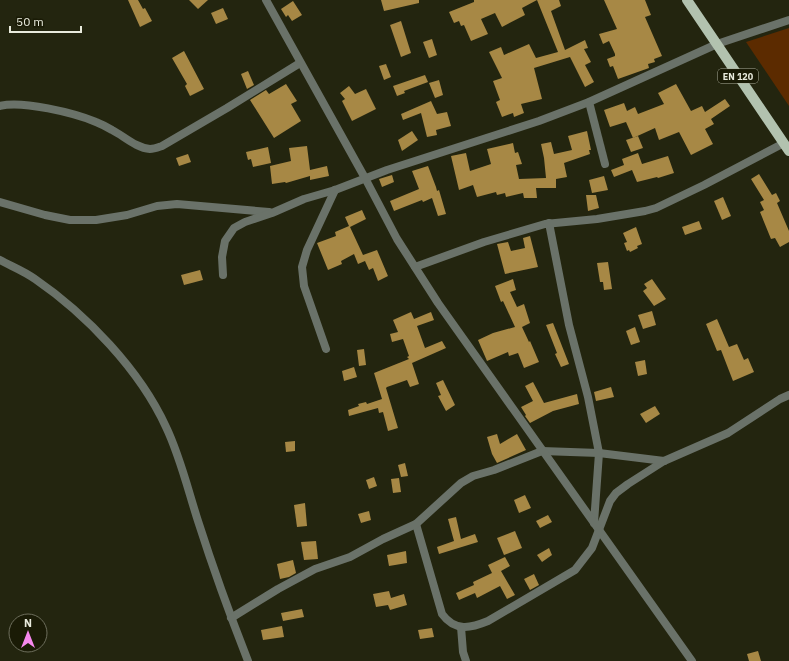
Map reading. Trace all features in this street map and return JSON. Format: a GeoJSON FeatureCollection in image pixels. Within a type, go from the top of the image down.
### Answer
{"type":"FeatureCollection","features":[{"type":"Feature","properties":{"kind":"main road","name":"EN 120"},"geometry":{"type":"LineString","coordinates":[[687,0],[786,147]]}},
{"type":"Feature","properties":{"kind":"street"},"geometry":{"type":"LineString","coordinates":[[268,0],[300,63],[414,267],[442,310],[692,661]]}},
{"type":"Feature","properties":{"kind":"street"},"geometry":{"type":"LineString","coordinates":[[223,275],[222,257],[225,241],[234,228],[245,222],[272,213],[304,199],[335,190],[365,178],[525,126],[589,102],[717,44],[789,20]]}},
{"type":"Feature","properties":{"kind":"street"},"geometry":{"type":"LineString","coordinates":[[0,106],[5,104],[20,105],[61,112],[94,121],[113,130],[137,145],[151,149],[169,142],[300,63]]}},
{"type":"Feature","properties":{"kind":"street"},"geometry":{"type":"LineString","coordinates":[[589,102],[605,164]]}},
{"type":"Feature","properties":{"kind":"street"},"geometry":{"type":"LineString","coordinates":[[414,267],[484,242],[549,223],[597,219],[656,208],[786,147]]}},
{"type":"Feature","properties":{"kind":"street"},"geometry":{"type":"LineString","coordinates":[[326,349],[304,286],[302,267],[307,250],[335,190]]}},
{"type":"Feature","properties":{"kind":"street"},"geometry":{"type":"LineString","coordinates":[[0,202],[45,215],[70,220],[96,220],[157,206],[177,204],[272,213]]}},
{"type":"Feature","properties":{"kind":"street"},"geometry":{"type":"LineString","coordinates":[[416,524],[442,614],[447,621],[454,625],[461,626],[474,627],[488,621],[575,570],[592,548],[596,526],[599,453],[588,397],[569,325],[549,223]]}},
{"type":"Feature","properties":{"kind":"street"},"geometry":{"type":"LineString","coordinates":[[0,260],[34,278],[69,305],[116,351],[151,398],[166,427],[177,454],[218,581],[248,661]]}},
{"type":"Feature","properties":{"kind":"street"},"geometry":{"type":"LineString","coordinates":[[596,526],[616,493],[628,484],[664,461],[728,433],[780,399],[789,395]]}},
{"type":"Feature","properties":{"kind":"street"},"geometry":{"type":"LineString","coordinates":[[231,618],[278,589],[316,569],[350,557],[416,524],[461,483],[473,476],[494,470],[542,450],[599,453],[664,461]]}},
{"type":"Feature","properties":{"kind":"street"},"geometry":{"type":"LineString","coordinates":[[461,626],[463,652],[466,661]]}},
{"type":"Feature","properties":{"kind":"shaded area"},"geometry":{"type":"Polygon","coordinates":[[[789,28],[789,106],[746,42],[789,28]]]}},
{"type":"Feature","properties":{"kind":"building"},"geometry":{"type":"Polygon","coordinates":[[[128,0],[138,0],[143,9],[145,8],[152,21],[140,27],[128,0]]]}},
{"type":"Feature","properties":{"kind":"building"},"geometry":{"type":"Polygon","coordinates":[[[189,0],[208,0],[198,9],[189,0]]]}},
{"type":"Feature","properties":{"kind":"building"},"geometry":{"type":"Polygon","coordinates":[[[381,0],[419,0],[419,3],[384,11],[381,0]]]}},
{"type":"Feature","properties":{"kind":"building"},"geometry":{"type":"Polygon","coordinates":[[[474,0],[537,0],[522,8],[525,15],[502,27],[495,13],[481,19],[488,34],[471,41],[464,25],[461,26],[459,21],[454,23],[449,12],[474,2],[474,0]]]}},
{"type":"Feature","properties":{"kind":"building"},"geometry":{"type":"Polygon","coordinates":[[[537,0],[559,0],[561,6],[551,11],[565,50],[585,40],[588,48],[584,49],[591,62],[585,65],[594,82],[585,87],[570,57],[534,68],[542,99],[521,104],[524,113],[514,117],[513,113],[502,117],[496,102],[500,100],[493,81],[502,78],[489,52],[501,47],[504,55],[529,44],[536,58],[558,52],[537,0]]]}},
{"type":"Feature","properties":{"kind":"building"},"geometry":{"type":"Polygon","coordinates":[[[604,0],[645,0],[651,15],[645,17],[662,56],[654,59],[655,62],[648,64],[649,68],[618,79],[613,66],[610,67],[607,59],[615,56],[615,54],[609,41],[603,44],[599,34],[617,29],[604,0]]]}},
{"type":"Feature","properties":{"kind":"building"},"geometry":{"type":"Polygon","coordinates":[[[293,1],[302,15],[292,21],[288,15],[286,17],[281,9],[293,1]]]}},
{"type":"Feature","properties":{"kind":"building"},"geometry":{"type":"Polygon","coordinates":[[[223,8],[228,19],[216,24],[211,13],[223,8]]]}},
{"type":"Feature","properties":{"kind":"building"},"geometry":{"type":"Polygon","coordinates":[[[401,21],[411,53],[401,57],[390,25],[401,21]]]}},
{"type":"Feature","properties":{"kind":"building"},"geometry":{"type":"Polygon","coordinates":[[[432,39],[437,55],[429,58],[423,42],[432,39]]]}},
{"type":"Feature","properties":{"kind":"building"},"geometry":{"type":"Polygon","coordinates":[[[184,51],[204,89],[190,96],[185,86],[187,84],[172,58],[184,51]]]}},
{"type":"Feature","properties":{"kind":"building"},"geometry":{"type":"Polygon","coordinates":[[[386,64],[391,77],[384,80],[379,66],[386,64]]]}},
{"type":"Feature","properties":{"kind":"building"},"geometry":{"type":"Polygon","coordinates":[[[248,71],[254,85],[247,89],[241,74],[248,71]]]}},
{"type":"Feature","properties":{"kind":"building"},"geometry":{"type":"Polygon","coordinates":[[[425,75],[428,82],[404,91],[405,93],[397,96],[393,86],[425,75]]]}},
{"type":"Feature","properties":{"kind":"building"},"geometry":{"type":"Polygon","coordinates":[[[439,80],[443,95],[435,98],[429,83],[439,80]]]}},
{"type":"Feature","properties":{"kind":"building"},"geometry":{"type":"Polygon","coordinates":[[[286,84],[297,101],[291,104],[301,121],[274,138],[250,100],[266,90],[269,94],[286,84]]]}},
{"type":"Feature","properties":{"kind":"building"},"geometry":{"type":"Polygon","coordinates":[[[676,84],[691,111],[702,106],[705,112],[725,99],[730,106],[711,119],[714,124],[705,129],[713,144],[691,155],[679,132],[659,140],[655,128],[633,138],[626,122],[610,127],[604,110],[624,103],[627,111],[635,107],[638,114],[664,104],[658,93],[676,84]]]}},
{"type":"Feature","properties":{"kind":"building"},"geometry":{"type":"Polygon","coordinates":[[[349,86],[355,94],[366,89],[376,109],[352,121],[342,101],[345,99],[340,93],[349,86]]]}},
{"type":"Feature","properties":{"kind":"building"},"geometry":{"type":"Polygon","coordinates":[[[431,101],[437,114],[447,112],[451,126],[436,130],[437,135],[427,137],[421,113],[403,120],[401,114],[431,101]]]}},
{"type":"Feature","properties":{"kind":"building"},"geometry":{"type":"Polygon","coordinates":[[[412,131],[418,140],[402,151],[398,140],[412,131]]]}},
{"type":"Feature","properties":{"kind":"building"},"geometry":{"type":"Polygon","coordinates":[[[587,131],[591,150],[589,150],[590,154],[564,163],[567,177],[556,179],[556,188],[536,188],[537,198],[524,198],[523,193],[506,197],[505,193],[497,195],[496,192],[477,197],[473,185],[459,190],[451,156],[466,153],[470,171],[491,164],[487,149],[513,143],[515,153],[518,152],[522,164],[516,165],[519,179],[546,178],[541,144],[551,142],[554,154],[572,150],[568,136],[587,131]]]}},
{"type":"Feature","properties":{"kind":"building"},"geometry":{"type":"Polygon","coordinates":[[[638,136],[643,148],[631,152],[626,140],[638,136]]]}},
{"type":"Feature","properties":{"kind":"building"},"geometry":{"type":"Polygon","coordinates":[[[307,146],[310,170],[327,166],[329,176],[310,180],[310,176],[286,183],[272,184],[270,166],[291,161],[289,148],[307,146]]]}},
{"type":"Feature","properties":{"kind":"building"},"geometry":{"type":"Polygon","coordinates":[[[268,147],[271,163],[253,167],[251,159],[248,160],[246,152],[268,147]]]}},
{"type":"Feature","properties":{"kind":"building"},"geometry":{"type":"Polygon","coordinates":[[[638,153],[642,164],[668,156],[674,173],[637,182],[632,170],[614,177],[611,170],[624,165],[622,159],[638,153]]]}},
{"type":"Feature","properties":{"kind":"building"},"geometry":{"type":"Polygon","coordinates":[[[188,154],[191,162],[179,166],[176,158],[188,154]]]}},
{"type":"Feature","properties":{"kind":"building"},"geometry":{"type":"Polygon","coordinates":[[[428,166],[437,191],[439,190],[446,214],[438,216],[432,198],[423,202],[422,200],[394,211],[390,201],[419,189],[412,171],[428,166]]]}},
{"type":"Feature","properties":{"kind":"building"},"geometry":{"type":"Polygon","coordinates":[[[759,174],[772,195],[776,193],[780,201],[777,203],[789,231],[789,242],[780,247],[775,238],[771,239],[760,212],[764,210],[760,202],[764,200],[751,179],[759,174]]]}},
{"type":"Feature","properties":{"kind":"building"},"geometry":{"type":"Polygon","coordinates":[[[392,175],[394,182],[382,187],[379,179],[392,175]]]}},
{"type":"Feature","properties":{"kind":"building"},"geometry":{"type":"Polygon","coordinates":[[[604,176],[608,190],[592,193],[589,180],[604,176]]]}},
{"type":"Feature","properties":{"kind":"building"},"geometry":{"type":"Polygon","coordinates":[[[586,195],[596,195],[599,208],[588,211],[586,195]]]}},
{"type":"Feature","properties":{"kind":"building"},"geometry":{"type":"Polygon","coordinates":[[[723,197],[731,216],[722,220],[714,201],[723,197]]]}},
{"type":"Feature","properties":{"kind":"building"},"geometry":{"type":"Polygon","coordinates":[[[362,210],[366,219],[350,227],[363,255],[377,250],[388,276],[378,281],[373,268],[369,270],[365,261],[358,264],[354,254],[341,261],[342,264],[328,270],[317,243],[336,236],[335,232],[349,226],[345,217],[362,210]]]}},
{"type":"Feature","properties":{"kind":"building"},"geometry":{"type":"Polygon","coordinates":[[[699,221],[702,229],[685,235],[682,227],[699,221]]]}},
{"type":"Feature","properties":{"kind":"building"},"geometry":{"type":"Polygon","coordinates":[[[636,227],[642,244],[630,252],[629,250],[627,251],[624,243],[627,242],[623,233],[636,227]]]}},
{"type":"Feature","properties":{"kind":"building"},"geometry":{"type":"Polygon","coordinates":[[[530,236],[538,267],[505,274],[497,244],[508,242],[511,251],[525,248],[523,238],[530,236]]]}},
{"type":"Feature","properties":{"kind":"building"},"geometry":{"type":"Polygon","coordinates":[[[608,262],[612,289],[604,290],[603,282],[600,282],[597,263],[608,262]]]}},
{"type":"Feature","properties":{"kind":"building"},"geometry":{"type":"Polygon","coordinates":[[[200,270],[203,280],[184,285],[181,275],[200,270]]]}},
{"type":"Feature","properties":{"kind":"building"},"geometry":{"type":"Polygon","coordinates":[[[513,279],[516,290],[510,292],[517,307],[524,304],[530,323],[522,327],[539,362],[524,368],[518,353],[509,356],[508,352],[487,361],[478,340],[493,333],[515,327],[503,301],[501,302],[495,286],[513,279]]]}},
{"type":"Feature","properties":{"kind":"building"},"geometry":{"type":"Polygon","coordinates":[[[652,279],[666,299],[654,306],[643,291],[647,288],[644,284],[652,279]]]}},
{"type":"Feature","properties":{"kind":"building"},"geometry":{"type":"Polygon","coordinates":[[[652,311],[656,325],[643,329],[638,315],[652,311]]]}},
{"type":"Feature","properties":{"kind":"building"},"geometry":{"type":"Polygon","coordinates":[[[411,312],[414,319],[431,312],[434,320],[417,326],[425,348],[442,341],[446,348],[412,363],[419,384],[410,387],[407,380],[386,388],[398,428],[388,431],[383,412],[379,413],[378,408],[349,416],[348,410],[359,406],[358,404],[366,402],[367,404],[382,399],[374,373],[409,359],[407,357],[409,356],[403,339],[392,342],[390,334],[398,332],[393,320],[411,312]]]}},
{"type":"Feature","properties":{"kind":"building"},"geometry":{"type":"Polygon","coordinates":[[[717,319],[729,347],[737,344],[744,360],[748,358],[754,372],[733,381],[721,350],[717,351],[706,324],[717,319]]]}},
{"type":"Feature","properties":{"kind":"building"},"geometry":{"type":"Polygon","coordinates":[[[553,323],[569,364],[561,367],[555,354],[557,353],[546,325],[553,323]]]}},
{"type":"Feature","properties":{"kind":"building"},"geometry":{"type":"Polygon","coordinates":[[[635,327],[640,342],[631,345],[626,331],[635,327]]]}},
{"type":"Feature","properties":{"kind":"building"},"geometry":{"type":"Polygon","coordinates":[[[364,349],[366,365],[359,366],[357,350],[364,349]]]}},
{"type":"Feature","properties":{"kind":"building"},"geometry":{"type":"Polygon","coordinates":[[[645,360],[647,374],[638,376],[635,362],[645,360]]]}},
{"type":"Feature","properties":{"kind":"building"},"geometry":{"type":"Polygon","coordinates":[[[354,367],[357,377],[344,381],[342,371],[354,367]]]}},
{"type":"Feature","properties":{"kind":"building"},"geometry":{"type":"Polygon","coordinates":[[[443,380],[455,405],[446,411],[438,396],[441,395],[436,383],[443,380]]]}},
{"type":"Feature","properties":{"kind":"building"},"geometry":{"type":"Polygon","coordinates":[[[533,382],[544,403],[577,394],[579,404],[553,411],[530,423],[521,407],[533,401],[525,386],[533,382]]]}},
{"type":"Feature","properties":{"kind":"building"},"geometry":{"type":"Polygon","coordinates":[[[611,387],[614,397],[596,401],[594,392],[611,387]]]}},
{"type":"Feature","properties":{"kind":"building"},"geometry":{"type":"Polygon","coordinates":[[[655,406],[660,414],[646,423],[640,414],[655,406]]]}},
{"type":"Feature","properties":{"kind":"building"},"geometry":{"type":"Polygon","coordinates":[[[497,434],[500,444],[517,434],[526,450],[497,463],[492,454],[487,437],[497,434]]]}},
{"type":"Feature","properties":{"kind":"building"},"geometry":{"type":"Polygon","coordinates":[[[295,441],[295,451],[286,452],[285,442],[295,441]]]}},
{"type":"Feature","properties":{"kind":"building"},"geometry":{"type":"Polygon","coordinates":[[[405,463],[408,476],[401,477],[398,465],[405,463]]]}},
{"type":"Feature","properties":{"kind":"building"},"geometry":{"type":"Polygon","coordinates":[[[374,477],[377,486],[369,489],[366,480],[374,477]]]}},
{"type":"Feature","properties":{"kind":"building"},"geometry":{"type":"Polygon","coordinates":[[[399,478],[401,492],[393,493],[391,479],[399,478]]]}},
{"type":"Feature","properties":{"kind":"building"},"geometry":{"type":"Polygon","coordinates":[[[525,495],[531,508],[519,513],[514,500],[525,495]]]}},
{"type":"Feature","properties":{"kind":"building"},"geometry":{"type":"Polygon","coordinates":[[[305,503],[307,526],[297,527],[294,505],[305,503]]]}},
{"type":"Feature","properties":{"kind":"building"},"geometry":{"type":"Polygon","coordinates":[[[369,511],[371,520],[361,523],[358,514],[369,511]]]}},
{"type":"Feature","properties":{"kind":"building"},"geometry":{"type":"Polygon","coordinates":[[[548,515],[552,522],[540,528],[536,521],[548,515]]]}},
{"type":"Feature","properties":{"kind":"building"},"geometry":{"type":"Polygon","coordinates":[[[456,517],[461,539],[475,534],[478,542],[439,554],[437,547],[454,541],[448,519],[456,517]]]}},
{"type":"Feature","properties":{"kind":"building"},"geometry":{"type":"Polygon","coordinates":[[[515,531],[522,548],[504,555],[497,538],[515,531]]]}},
{"type":"Feature","properties":{"kind":"building"},"geometry":{"type":"Polygon","coordinates":[[[316,541],[318,559],[304,560],[301,542],[316,541]]]}},
{"type":"Feature","properties":{"kind":"building"},"geometry":{"type":"Polygon","coordinates":[[[549,548],[552,555],[542,562],[537,555],[549,548]]]}},
{"type":"Feature","properties":{"kind":"building"},"geometry":{"type":"Polygon","coordinates":[[[406,551],[407,563],[389,566],[387,555],[406,551]]]}},
{"type":"Feature","properties":{"kind":"building"},"geometry":{"type":"Polygon","coordinates":[[[505,557],[510,566],[501,571],[515,595],[507,599],[500,586],[477,598],[475,593],[459,600],[456,593],[474,585],[473,582],[492,573],[488,565],[505,557]]]}},
{"type":"Feature","properties":{"kind":"building"},"geometry":{"type":"Polygon","coordinates":[[[293,560],[296,573],[289,577],[280,579],[277,564],[293,560]]]}},
{"type":"Feature","properties":{"kind":"building"},"geometry":{"type":"Polygon","coordinates":[[[534,574],[539,585],[530,590],[524,579],[534,574]]]}},
{"type":"Feature","properties":{"kind":"building"},"geometry":{"type":"Polygon","coordinates":[[[389,591],[391,598],[404,594],[407,605],[390,610],[388,605],[376,607],[373,594],[389,591]]]}},
{"type":"Feature","properties":{"kind":"building"},"geometry":{"type":"Polygon","coordinates":[[[302,609],[304,617],[283,621],[281,613],[302,609]]]}},
{"type":"Feature","properties":{"kind":"building"},"geometry":{"type":"Polygon","coordinates":[[[282,626],[284,637],[263,640],[261,630],[282,626]]]}},
{"type":"Feature","properties":{"kind":"building"},"geometry":{"type":"Polygon","coordinates":[[[432,628],[434,637],[420,639],[418,630],[432,628]]]}},
{"type":"Feature","properties":{"kind":"building"},"geometry":{"type":"Polygon","coordinates":[[[758,651],[761,661],[749,661],[747,654],[758,651]]]}}]}
